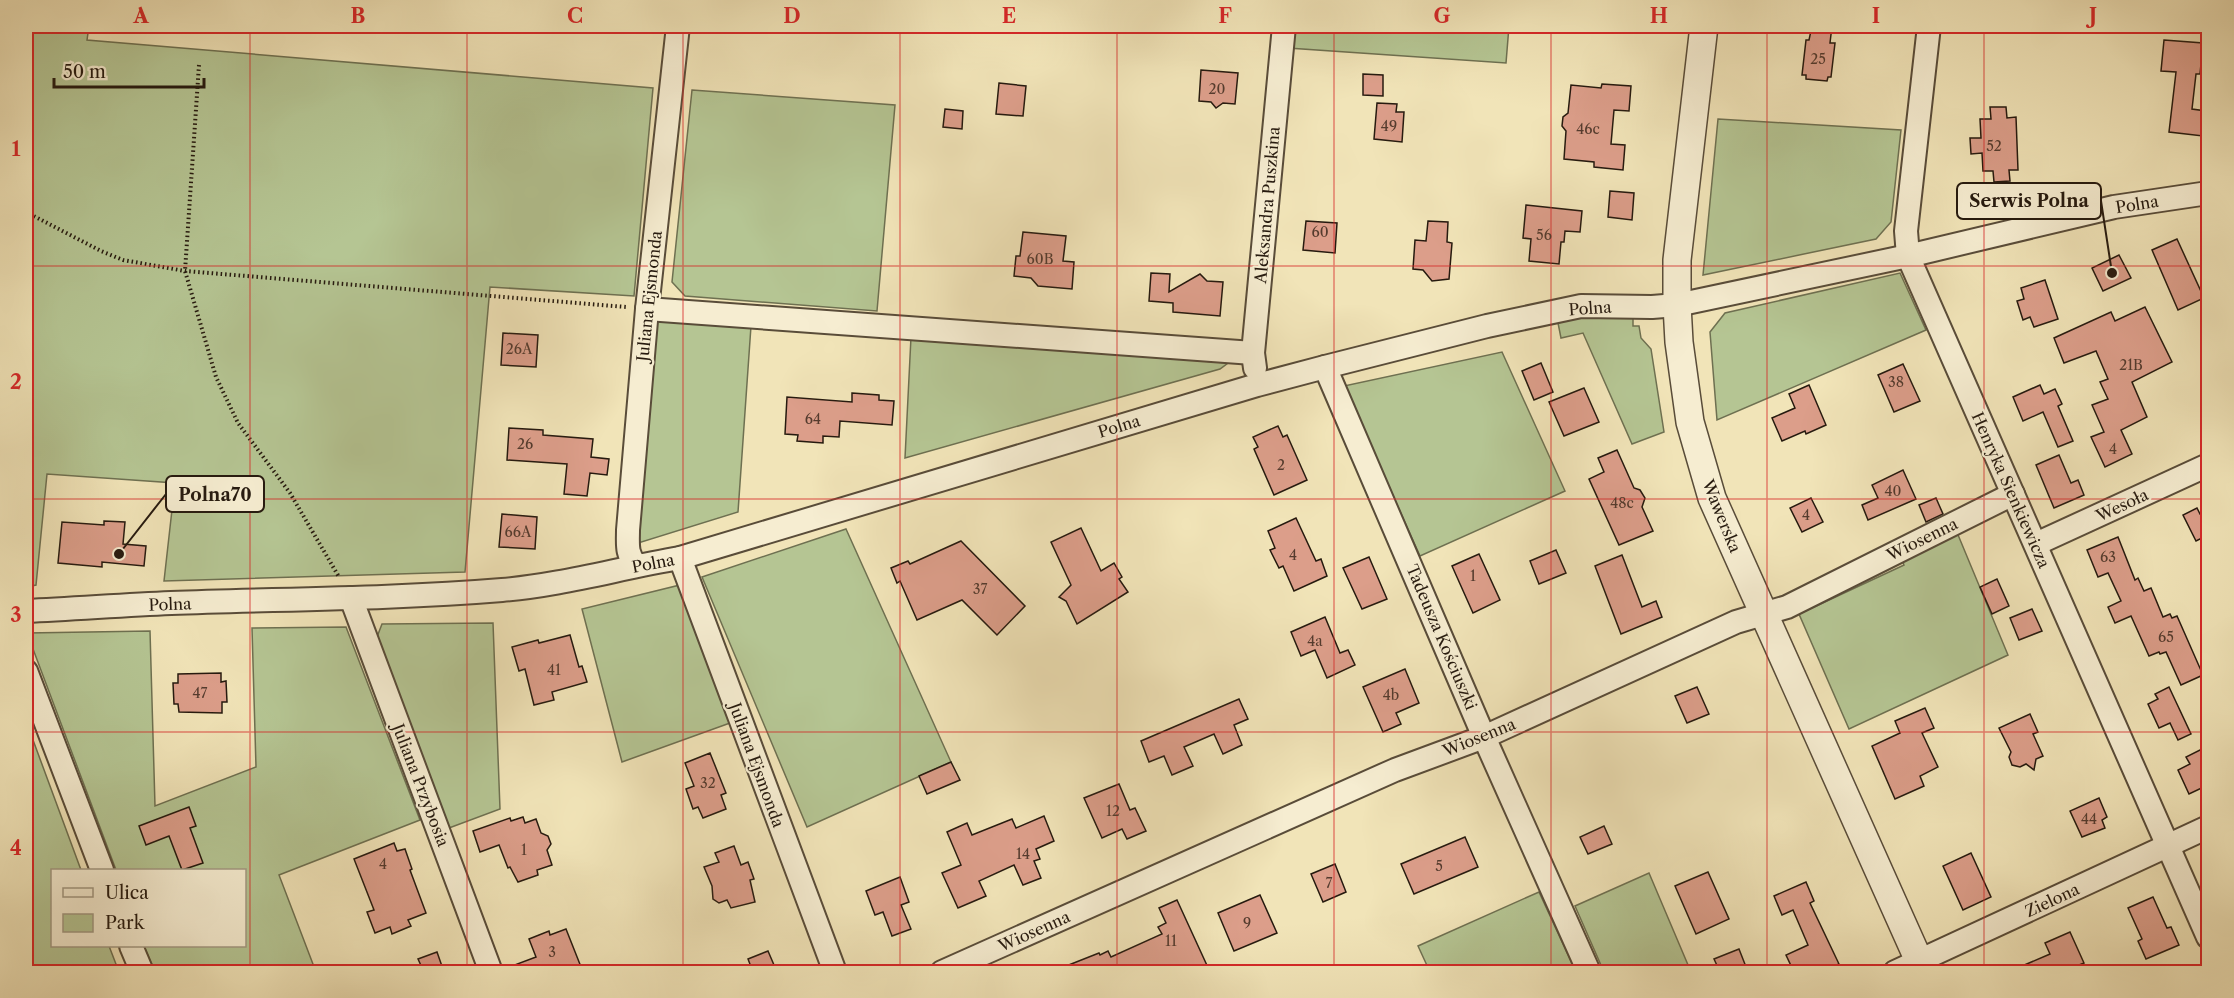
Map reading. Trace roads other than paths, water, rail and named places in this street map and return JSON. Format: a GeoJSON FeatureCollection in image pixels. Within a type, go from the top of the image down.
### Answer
{"type":"FeatureCollection","features":[{"type":"Feature","properties":{"kind":"street","name":"Juliana Ejsmonda"},"geometry":{"type":"LineString","coordinates":[[636,565],[630,558],[628,550],[628,530],[647,309],[678,26]]}},
{"type":"Feature","properties":{"kind":"street","name":"Aleksandra Puszkina"},"geometry":{"type":"LineString","coordinates":[[1257,385],[1253,353],[1284,26]]}},
{"type":"Feature","properties":{"kind":"street","name":"Wawerska"},"geometry":{"type":"LineString","coordinates":[[1704,26],[1677,260],[1679,342],[1690,422],[1712,498],[1764,612],[1913,969]]}},
{"type":"Feature","properties":{"kind":"street","name":"Henryka Sienkiewicza"},"geometry":{"type":"LineString","coordinates":[[1929,26],[1906,231],[1908,256],[2208,937]]}},
{"type":"Feature","properties":{"kind":"street","name":"Polna"},"geometry":{"type":"LineString","coordinates":[[26,611],[502,590],[568,582],[636,565],[680,558],[1257,385],[1487,326],[1581,306],[1677,305],[1908,256],[2114,207],[2208,193]]}},
{"type":"Feature","properties":{"kind":"street"},"geometry":{"type":"LineString","coordinates":[[647,309],[1253,353]]}},
{"type":"Feature","properties":{"kind":"street","name":"Tadeusza Kościuszki"},"geometry":{"type":"LineString","coordinates":[[1325,367],[1484,737],[1589,972]]}},
{"type":"Feature","properties":{"kind":"street","name":"Wesoła"},"geometry":{"type":"LineString","coordinates":[[2036,544],[2208,465]]}},
{"type":"Feature","properties":{"kind":"street","name":"Wiosenna"},"geometry":{"type":"LineString","coordinates":[[942,972],[1395,770],[1484,737],[1736,622],[1787,607],[2013,494]]}},
{"type":"Feature","properties":{"kind":"street","name":"Juliana Ejsmonda"},"geometry":{"type":"LineString","coordinates":[[680,558],[835,972]]}},
{"type":"Feature","properties":{"kind":"street","name":"Juliana Przybosia"},"geometry":{"type":"LineString","coordinates":[[351,598],[491,972]]}},
{"type":"Feature","properties":{"kind":"street"},"geometry":{"type":"LineString","coordinates":[[26,672],[102,869]]}},
{"type":"Feature","properties":{"kind":"street","name":"Zielona"},"geometry":{"type":"LineString","coordinates":[[1913,969],[2208,826]]}},
{"type":"Feature","properties":{"kind":"street"},"geometry":{"type":"LineString","coordinates":[[132,947],[142,972]]}},
{"type":"Feature","properties":{"kind":"place","name":"Serwis Polna"},"geometry":{"type":"Point","coordinates":[2112,273]}},
{"type":"Feature","properties":{"kind":"place","name":"Polna70"},"geometry":{"type":"Point","coordinates":[119,554]}}]}
